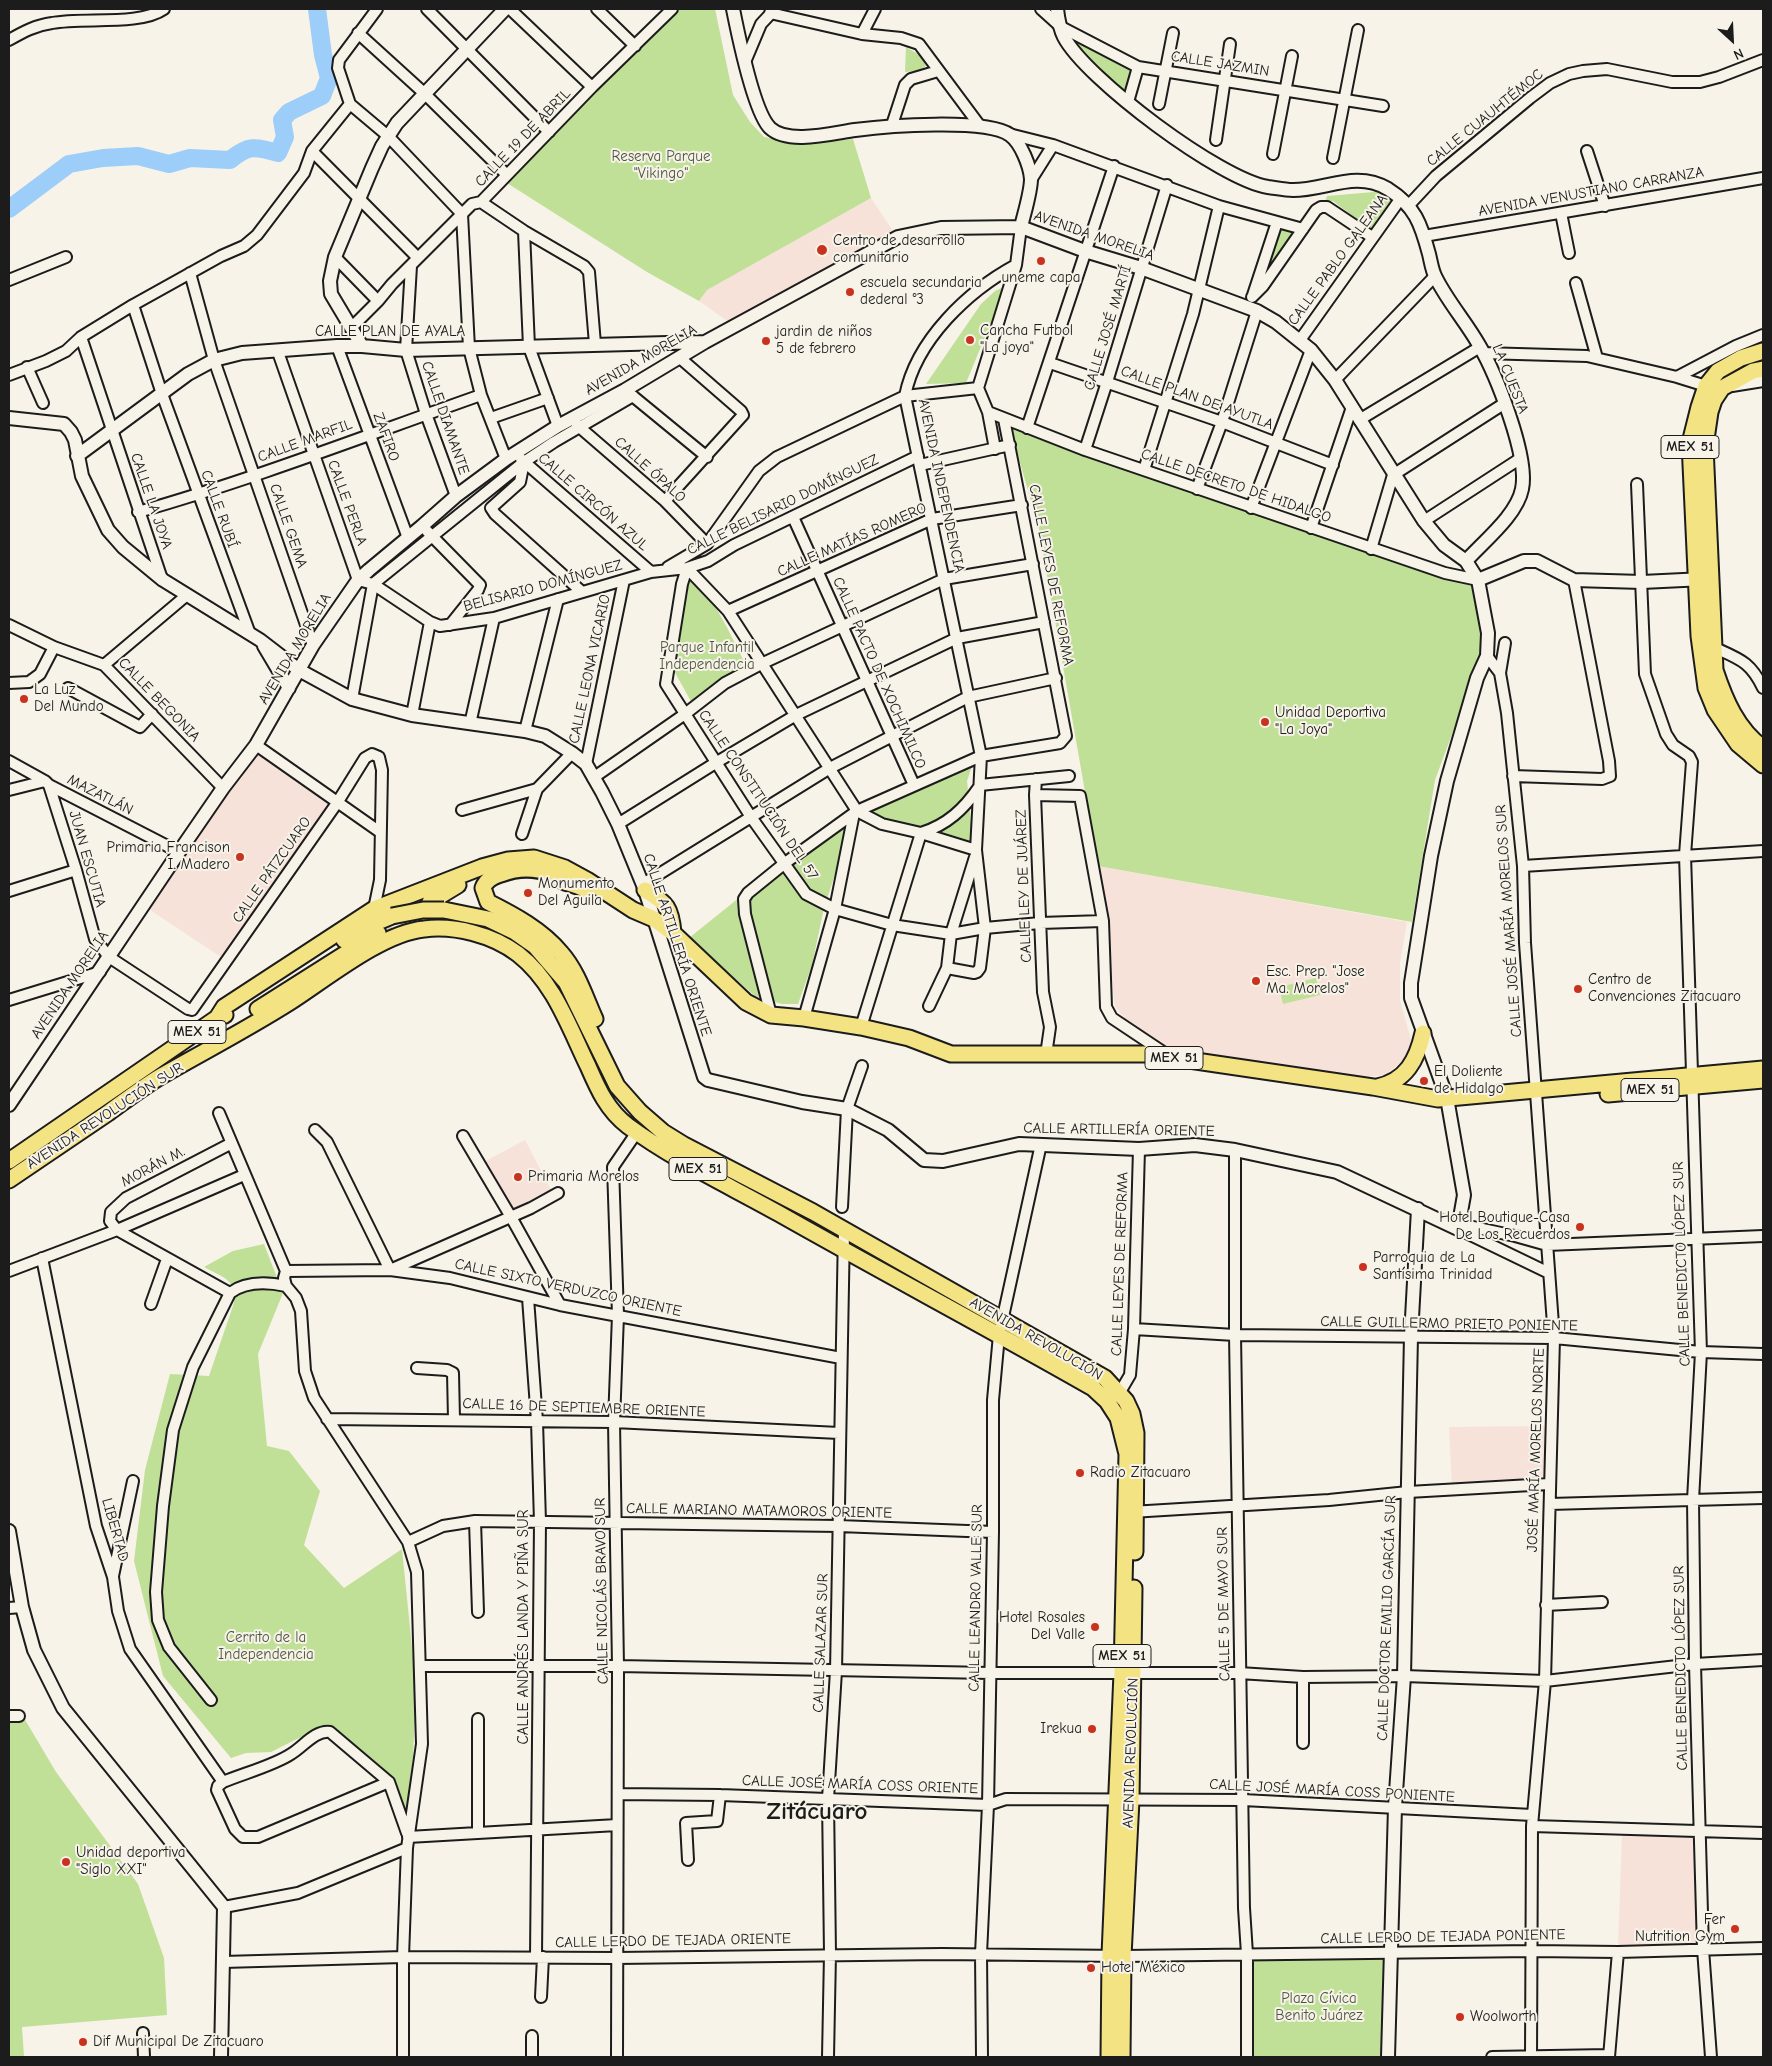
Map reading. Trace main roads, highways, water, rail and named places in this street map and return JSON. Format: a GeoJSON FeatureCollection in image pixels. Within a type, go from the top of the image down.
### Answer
{"type":"FeatureCollection","features":[{"type":"Feature","properties":{"kind":"main road","name":"MEX 51"},"geometry":{"type":"LineString","coordinates":[[1763,351],[1741,358],[1718,371],[1706,386],[1690,443],[1715,670],[1726,700],[1737,722],[1763,748]]}},
{"type":"Feature","properties":{"kind":"main road","name":"MEX 51"},"geometry":{"type":"LineString","coordinates":[[1763,369],[1753,371],[1722,388],[1714,400],[1710,412],[1705,446],[1704,579],[1699,636],[1706,688],[1715,710],[1738,744],[1763,765]]}},
{"type":"Feature","properties":{"kind":"main road","name":"MEX 51"},"geometry":{"type":"LineString","coordinates":[[217,1018],[224,1007],[374,909],[482,866],[508,860],[534,858],[564,868],[633,910],[654,919],[673,933],[746,1002],[770,1015],[804,1018],[860,1027],[909,1038],[951,1054],[1144,1054],[1374,1088],[1444,1101],[1692,1081],[1763,1080]]}},
{"type":"Feature","properties":{"kind":"main road"},"geometry":{"type":"LineString","coordinates":[[430,902],[462,882],[495,868],[515,864],[535,864],[559,872],[569,878],[572,883]]}},
{"type":"Feature","properties":{"kind":"main road"},"geometry":{"type":"LineString","coordinates":[[625,1094],[620,1075],[576,978],[562,954],[520,918],[488,902],[483,888],[486,882],[493,877],[528,868],[572,883],[633,910]]}},
{"type":"Feature","properties":{"kind":"main road"},"geometry":{"type":"LineString","coordinates":[[644,887],[661,899],[672,915],[673,933]]}},
{"type":"Feature","properties":{"kind":"main road","name":"AVENIDA REVOLUCIÓN SUR"},"geometry":{"type":"LineString","coordinates":[[9,1161],[217,1018],[234,1012],[318,955],[358,931],[392,916],[423,910],[444,910],[488,919]]}},
{"type":"Feature","properties":{"kind":"main road","name":"AVENIDA REVOLUCIÓN"},"geometry":{"type":"LineString","coordinates":[[488,919],[515,932],[535,946],[566,982],[612,1079],[653,1124],[684,1145],[813,1212],[1105,1378],[1120,1392],[1132,1414],[1136,1433],[1138,1455],[1130,1512]]}},
{"type":"Feature","properties":{"kind":"main road","name":"AVENIDA REVOLUCIÓN SUR"},"geometry":{"type":"LineString","coordinates":[[9,1180],[161,1076],[288,1003],[381,944],[402,934],[423,928],[468,932]]}},
{"type":"Feature","properties":{"kind":"main road","name":"AVENIDA REVOLUCIÓN"},"geometry":{"type":"LineString","coordinates":[[468,932],[497,942],[518,955],[538,973],[552,992],[564,1014],[601,1096],[612,1111],[644,1138],[1093,1388],[1107,1401],[1118,1418],[1125,1439],[1127,1454],[1130,1512],[1128,1674],[1117,1956],[1109,2057]]}},
{"type":"Feature","properties":{"kind":"main road","name":"MEX 51"},"geometry":{"type":"LineString","coordinates":[[161,1076],[165,1070],[180,1059],[378,934]]}},
{"type":"Feature","properties":{"kind":"main road"},"geometry":{"type":"LineString","coordinates":[[1374,1088],[1388,1085],[1403,1074],[1419,1053],[1423,1033]]}},
{"type":"Feature","properties":{"kind":"main road","name":"MEX 51"},"geometry":{"type":"LineString","coordinates":[[1692,1081],[1763,1069]]}},
{"type":"Feature","properties":{"kind":"main road","name":"AVENIDA REVOLUCIÓN"},"geometry":{"type":"LineString","coordinates":[[1117,1956],[1122,2057]]}},
{"type":"Feature","properties":{"kind":"waterway"},"geometry":{"type":"LineString","coordinates":[[9,209],[69,164],[103,158],[138,156],[169,164],[190,158],[230,160],[247,149],[252,148],[278,153],[285,137],[282,120],[289,112],[322,96],[329,78],[323,55],[317,9]]}},
{"type":"Feature","properties":{"kind":"tunnel"},"geometry":{"type":"LineString","coordinates":[[378,933],[413,912]]}},
{"type":"Feature","properties":{"kind":"place","name":"Centro de desarrollo comunitario"},"geometry":{"type":"Point","coordinates":[822,250]}},
{"type":"Feature","properties":{"kind":"place","name":"uneme capa"},"geometry":{"type":"Point","coordinates":[1041,261]}},
{"type":"Feature","properties":{"kind":"place","name":"escuela secundaria dederal °3"},"geometry":{"type":"Point","coordinates":[850,292]}},
{"type":"Feature","properties":{"kind":"place","name":"Cancha Futbol \"La joya\""},"geometry":{"type":"Point","coordinates":[970,340]}},
{"type":"Feature","properties":{"kind":"place","name":"jardin de niños 5 de febrero"},"geometry":{"type":"Point","coordinates":[766,341]}},
{"type":"Feature","properties":{"kind":"place","name":"La Luz Del Mundo"},"geometry":{"type":"Point","coordinates":[24,699]}},
{"type":"Feature","properties":{"kind":"place","name":"Unidad Deportiva \"La Joya\""},"geometry":{"type":"Point","coordinates":[1265,722]}},
{"type":"Feature","properties":{"kind":"place","name":"Primaria Francison I. Madero"},"geometry":{"type":"Point","coordinates":[240,857]}},
{"type":"Feature","properties":{"kind":"place","name":"Monumento Del Aguila"},"geometry":{"type":"Point","coordinates":[528,893]}},
{"type":"Feature","properties":{"kind":"place","name":"Esc. Prep. \"Jose Ma. Morelos\""},"geometry":{"type":"Point","coordinates":[1256,981]}},
{"type":"Feature","properties":{"kind":"place","name":"Centro de Convenciones Zitacuaro"},"geometry":{"type":"Point","coordinates":[1578,989]}},
{"type":"Feature","properties":{"kind":"place","name":"El Doliente de Hidalgo"},"geometry":{"type":"Point","coordinates":[1424,1081]}},
{"type":"Feature","properties":{"kind":"place","name":"Primaria Morelos"},"geometry":{"type":"Point","coordinates":[518,1177]}},
{"type":"Feature","properties":{"kind":"place","name":"Hotel Boutique-Casa De Los Recuerdos"},"geometry":{"type":"Point","coordinates":[1580,1227]}},
{"type":"Feature","properties":{"kind":"place","name":"Parroquia de La Santísima Trinidad"},"geometry":{"type":"Point","coordinates":[1363,1267]}},
{"type":"Feature","properties":{"kind":"place","name":"Radio Zitacuaro"},"geometry":{"type":"Point","coordinates":[1080,1473]}},
{"type":"Feature","properties":{"kind":"place","name":"Hotel Rosales Del Valle"},"geometry":{"type":"Point","coordinates":[1095,1627]}},
{"type":"Feature","properties":{"kind":"place","name":"Irekua"},"geometry":{"type":"Point","coordinates":[1092,1729]}},
{"type":"Feature","properties":{"kind":"place","name":"Unidad deportiva \"Siglo XXI\""},"geometry":{"type":"Point","coordinates":[66,1862]}},
{"type":"Feature","properties":{"kind":"place","name":"Fer Nutrition Gym"},"geometry":{"type":"Point","coordinates":[1735,1929]}},
{"type":"Feature","properties":{"kind":"place","name":"Hotel México"},"geometry":{"type":"Point","coordinates":[1091,1968]}},
{"type":"Feature","properties":{"kind":"place","name":"Woolworth"},"geometry":{"type":"Point","coordinates":[1460,2017]}},
{"type":"Feature","properties":{"kind":"place","name":"Dif Municipal De Zitacuaro"},"geometry":{"type":"Point","coordinates":[83,2042]}},
{"type":"Feature","properties":{"kind":"district","name":"Zitácuaro"},"geometry":{"type":"Point","coordinates":[817,1812]}},
{"type":"Feature","properties":{"kind":"park label","name":"Reserva Parque \"Vikingo\""},"geometry":{"type":"Point","coordinates":[661,166]}},
{"type":"Feature","properties":{"kind":"park label","name":"Parque Infantil Independencia"},"geometry":{"type":"Point","coordinates":[707,656]}},
{"type":"Feature","properties":{"kind":"park label","name":"Cerrito de la Independencia"},"geometry":{"type":"Point","coordinates":[266,1646]}},
{"type":"Feature","properties":{"kind":"park label","name":"Plaza Cívica Benito Juárez"},"geometry":{"type":"Point","coordinates":[1319,2008]}}]}
